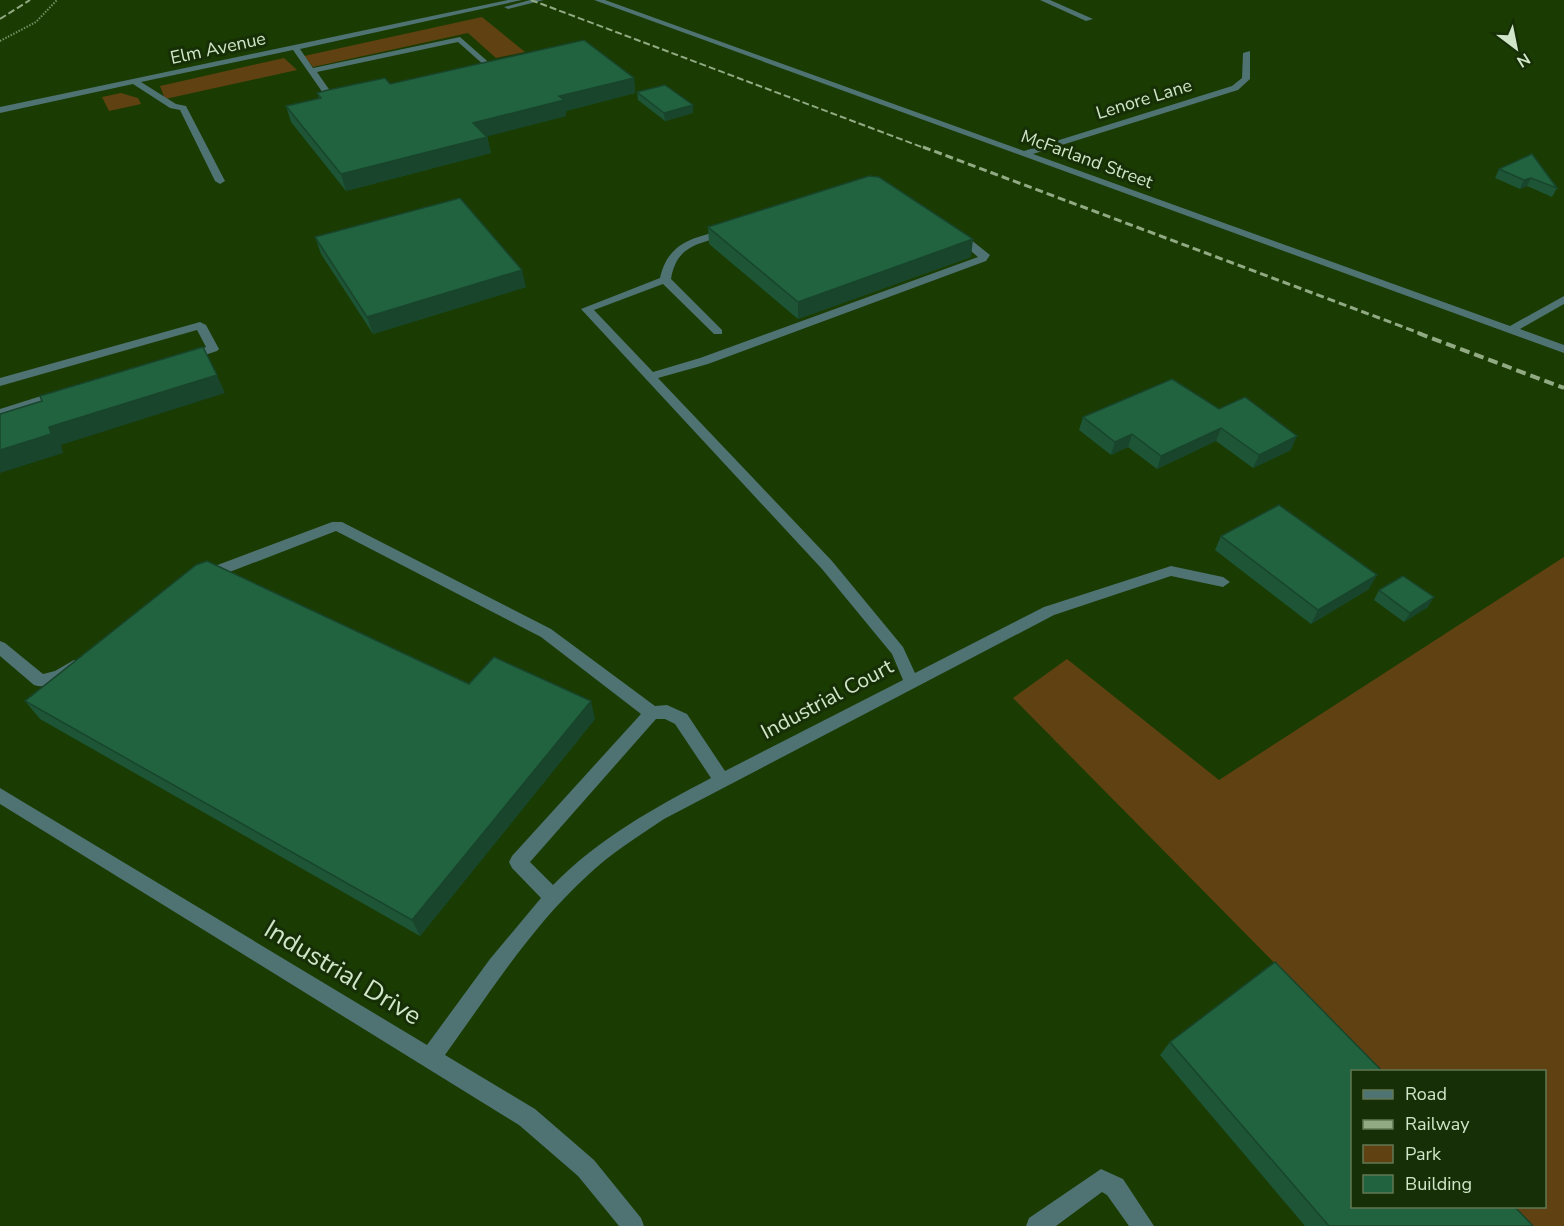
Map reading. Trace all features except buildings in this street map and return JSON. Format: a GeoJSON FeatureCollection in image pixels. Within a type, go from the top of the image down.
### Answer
{"type":"FeatureCollection","features":[{"type":"Feature","properties":{"kind":"street","name":"Elm Avenue"},"geometry":{"type":"LineString","coordinates":[[0,110],[518,0]]}},
{"type":"Feature","properties":{"kind":"street","name":"McFarland Street"},"geometry":{"type":"LineString","coordinates":[[598,0],[1564,349]]}},
{"type":"Feature","properties":{"kind":"street"},"geometry":{"type":"LineString","coordinates":[[1044,0],[1089,19]]}},
{"type":"Feature","properties":{"kind":"street","name":"Elm Avenue"},"geometry":{"type":"LineString","coordinates":[[443,17],[460,17],[537,1]]}},
{"type":"Feature","properties":{"kind":"street"},"geometry":{"type":"LineString","coordinates":[[311,71],[460,39],[490,68],[464,74]]}},
{"type":"Feature","properties":{"kind":"street"},"geometry":{"type":"LineString","coordinates":[[295,48],[333,101],[355,97]]}},
{"type":"Feature","properties":{"kind":"street","name":"Lenore Lane"},"geometry":{"type":"LineString","coordinates":[[1024,154],[1235,88],[1246,79],[1247,52]]}},
{"type":"Feature","properties":{"kind":"street"},"geometry":{"type":"LineString","coordinates":[[135,82],[173,106],[183,108],[220,181]]}},
{"type":"Feature","properties":{"kind":"street"},"geometry":{"type":"LineString","coordinates":[[718,332],[665,280],[667,263],[671,255],[686,246],[742,228]]}},
{"type":"Feature","properties":{"kind":"street"},"geometry":{"type":"LineString","coordinates":[[651,376],[704,362],[982,259],[985,255],[980,249],[950,229]]}},
{"type":"Feature","properties":{"kind":"street","name":"Industrial Court"},"geometry":{"type":"LineString","coordinates":[[431,1057],[529,924],[571,879],[616,841],[658,814],[911,681],[898,651],[827,565],[587,309],[665,280]]}},
{"type":"Feature","properties":{"kind":"street"},"geometry":{"type":"LineString","coordinates":[[1511,330],[1564,299]]}},
{"type":"Feature","properties":{"kind":"street"},"geometry":{"type":"LineString","coordinates":[[0,382],[200,325],[213,349],[179,359]]}},
{"type":"Feature","properties":{"kind":"street"},"geometry":{"type":"LineString","coordinates":[[0,413],[77,390]]}},
{"type":"Feature","properties":{"kind":"street"},"geometry":{"type":"LineString","coordinates":[[192,581],[337,525],[546,633],[652,714]]}},
{"type":"Feature","properties":{"kind":"street"},"geometry":{"type":"LineString","coordinates":[[911,681],[1049,611],[1171,571],[1222,582]]}},
{"type":"Feature","properties":{"kind":"street"},"geometry":{"type":"LineString","coordinates":[[0,646],[40,681],[60,675],[88,656]]}},
{"type":"Feature","properties":{"kind":"street"},"geometry":{"type":"LineString","coordinates":[[554,898],[518,862],[652,714],[667,711],[681,719],[723,780]]}},
{"type":"Feature","properties":{"kind":"street","name":"Industrial Drive"},"geometry":{"type":"LineString","coordinates":[[0,795],[527,1117],[585,1168],[633,1226]]}},
{"type":"Feature","properties":{"kind":"street"},"geometry":{"type":"LineString","coordinates":[[1037,1226],[1101,1180],[1115,1187],[1143,1226]]}},
{"type":"Feature","properties":{"kind":"path"},"geometry":{"type":"LineString","coordinates":[[0,41],[36,22],[57,0]]}},
{"type":"Feature","properties":{"kind":"green space"},"geometry":{"type":"Polygon","coordinates":[[[482,17],[525,52],[496,58],[468,33],[313,67],[304,56],[482,17]]]}},
{"type":"Feature","properties":{"kind":"green space"},"geometry":{"type":"Polygon","coordinates":[[[284,58],[297,70],[165,99],[160,86],[284,58]]]}},
{"type":"Feature","properties":{"kind":"green space"},"geometry":{"type":"Polygon","coordinates":[[[121,93],[138,98],[141,104],[109,111],[102,97],[121,93]]]}},
{"type":"Feature","properties":{"kind":"green space"},"geometry":{"type":"Polygon","coordinates":[[[1564,557],[1564,1226],[1533,1226],[1515,1208],[1546,1208],[1546,1070],[1380,1070],[1013,698],[1067,659],[1219,780],[1564,557]]]}},
{"type":"Feature","properties":{"kind":"railway"},"geometry":{"type":"LineString","coordinates":[[0,19],[30,0]]}},
{"type":"Feature","properties":{"kind":"railway"},"geometry":{"type":"LineString","coordinates":[[531,0],[927,149]]}},
{"type":"Feature","properties":{"kind":"railway"},"geometry":{"type":"LineString","coordinates":[[923,147],[1422,334]]}},
{"type":"Feature","properties":{"kind":"railway"},"geometry":{"type":"LineString","coordinates":[[1418,333],[1564,388]]}}]}
